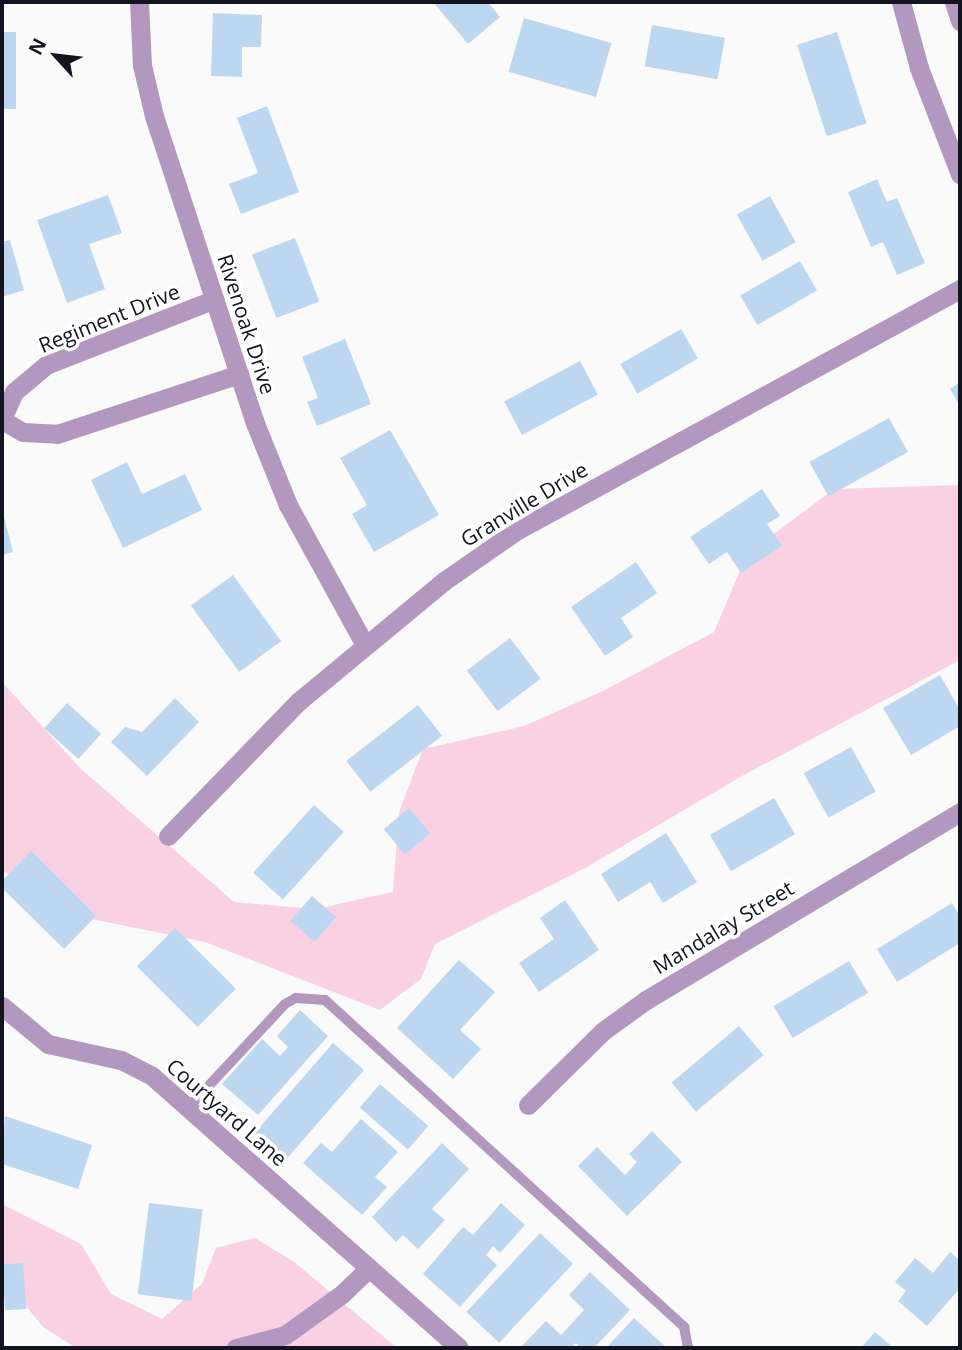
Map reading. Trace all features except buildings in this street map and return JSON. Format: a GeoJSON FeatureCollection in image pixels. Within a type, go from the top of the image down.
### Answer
{"type":"FeatureCollection","features":[{"type":"Feature","properties":{"kind":"street","name":"Rivenoak Drive"},"geometry":{"type":"LineString","coordinates":[[139,2],[142,65],[154,116],[239,374],[288,505],[364,643]]}},
{"type":"Feature","properties":{"kind":"street"},"geometry":{"type":"LineString","coordinates":[[901,2],[919,68],[960,174]]}},
{"type":"Feature","properties":{"kind":"street"},"geometry":{"type":"LineString","coordinates":[[954,2],[960,21]]}},
{"type":"Feature","properties":{"kind":"street","name":"Granville Drive"},"geometry":{"type":"LineString","coordinates":[[168,836],[224,775],[364,643],[516,531],[960,289]]}},
{"type":"Feature","properties":{"kind":"street","name":"Regiment Drive"},"geometry":{"type":"LineString","coordinates":[[215,299],[46,365],[14,392],[2,419],[23,432],[57,434],[239,374]]}},
{"type":"Feature","properties":{"kind":"street","name":"Mandalay Street"},"geometry":{"type":"LineString","coordinates":[[528,1105],[574,1057],[646,1000],[960,812]]}},
{"type":"Feature","properties":{"kind":"street","name":"Courtyard Lane"},"geometry":{"type":"LineString","coordinates":[[2,1006],[48,1044],[137,1067],[188,1108],[460,1348]]}},
{"type":"Feature","properties":{"kind":"street"},"geometry":{"type":"LineString","coordinates":[[236,1348],[285,1335],[342,1294],[369,1268]]}},
{"type":"Feature","properties":{"kind":"lane"},"geometry":{"type":"LineString","coordinates":[[188,1108],[285,1004],[296,998],[325,1000],[684,1327],[688,1348]]}},
{"type":"Feature","properties":{"kind":"shaded area"},"geometry":{"type":"Polygon","coordinates":[[[960,485],[960,660],[742,776],[587,867],[435,944],[421,979],[380,1010],[205,942],[77,916],[2,870],[2,682],[80,768],[234,902],[316,909],[393,892],[399,812],[423,749],[524,726],[603,691],[714,632],[747,554],[834,489],[960,485]]]}},
{"type":"Feature","properties":{"kind":"shaded area"},"geometry":{"type":"Polygon","coordinates":[[[2,1204],[81,1244],[111,1294],[162,1319],[202,1284],[216,1248],[255,1238],[294,1262],[397,1348],[76,1348],[43,1327],[25,1305],[2,1293],[2,1204]]]}}]}
